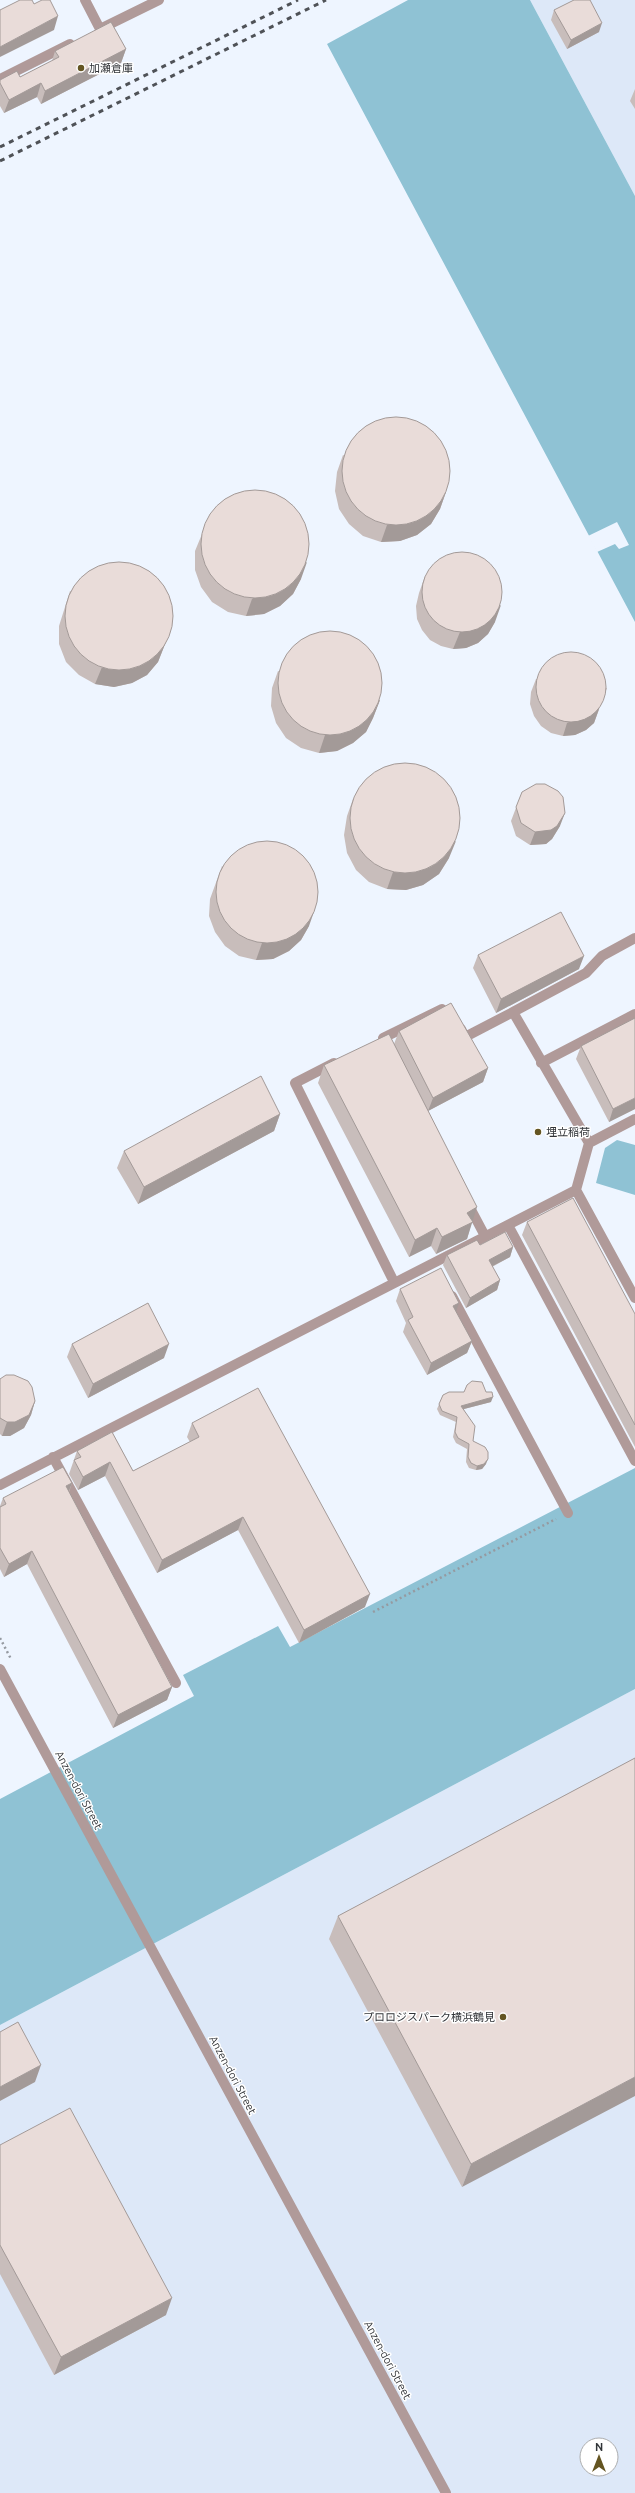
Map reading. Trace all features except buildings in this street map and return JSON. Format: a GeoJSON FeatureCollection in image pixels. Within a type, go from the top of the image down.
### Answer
{"type":"FeatureCollection","features":[{"type":"Feature","properties":{"kind":"street"},"geometry":{"type":"LineString","coordinates":[[85,0],[96,31],[159,0]]}},
{"type":"Feature","properties":{"kind":"street"},"geometry":{"type":"LineString","coordinates":[[0,79],[78,40]]}},
{"type":"Feature","properties":{"kind":"street"},"geometry":{"type":"LineString","coordinates":[[382,1041],[448,1006],[465,1037],[586,973],[602,956],[635,938]]}},
{"type":"Feature","properties":{"kind":"street"},"geometry":{"type":"LineString","coordinates":[[513,1012],[540,1063],[589,1143],[576,1190],[635,1298]]}},
{"type":"Feature","properties":{"kind":"street"},"geometry":{"type":"LineString","coordinates":[[540,1063],[635,1014]]}},
{"type":"Feature","properties":{"kind":"street"},"geometry":{"type":"LineString","coordinates":[[342,1059],[296,1083],[394,1282]]}},
{"type":"Feature","properties":{"kind":"street"},"geometry":{"type":"LineString","coordinates":[[589,1143],[635,1119]]}},
{"type":"Feature","properties":{"kind":"street"},"geometry":{"type":"LineString","coordinates":[[0,1485],[394,1282],[436,1266],[485,1236],[576,1190]]}},
{"type":"Feature","properties":{"kind":"street"},"geometry":{"type":"LineString","coordinates":[[463,1194],[485,1236]]}},
{"type":"Feature","properties":{"kind":"street"},"geometry":{"type":"LineString","coordinates":[[508,1224],[635,1460]]}},
{"type":"Feature","properties":{"kind":"street"},"geometry":{"type":"LineString","coordinates":[[449,1290],[568,1513]]}},
{"type":"Feature","properties":{"kind":"street"},"geometry":{"type":"LineString","coordinates":[[53,1457],[176,1683]]}},
{"type":"Feature","properties":{"kind":"street","name":"Anzen-dori Street"},"geometry":{"type":"LineString","coordinates":[[0,1669],[446,2493]]}},
{"type":"Feature","properties":{"kind":"path"},"geometry":{"type":"LineString","coordinates":[[373,1612],[568,1513]]}},
{"type":"Feature","properties":{"kind":"shaded area"},"geometry":{"type":"Polygon","coordinates":[[[530,0],[635,0],[635,196],[530,0]]]}},
{"type":"Feature","properties":{"kind":"shaded area"},"geometry":{"type":"Polygon","coordinates":[[[635,1689],[635,2493],[0,2493],[0,2025],[635,1689]]]}},
{"type":"Feature","properties":{"kind":"water"},"geometry":{"type":"Polygon","coordinates":[[[408,0],[530,0],[635,196],[635,622],[327,44],[408,0]]]}},
{"type":"Feature","properties":{"kind":"water"},"geometry":{"type":"Polygon","coordinates":[[[617,1140],[635,1145],[635,1195],[596,1183],[605,1148],[617,1140]]]}},
{"type":"Feature","properties":{"kind":"water"},"geometry":{"type":"Polygon","coordinates":[[[635,1468],[635,1689],[0,2025],[0,1799],[194,1696],[183,1675],[278,1626],[290,1647],[635,1468]]]}},
{"type":"Feature","properties":{"kind":"pier"},"geometry":{"type":"Polygon","coordinates":[[[617,522],[629,545],[619,549],[615,544],[597,552],[588,536],[617,522]]]}},
{"type":"Feature","properties":{"kind":"railway"},"geometry":{"type":"LineString","coordinates":[[0,147],[298,0]]}},
{"type":"Feature","properties":{"kind":"railway"},"geometry":{"type":"LineString","coordinates":[[0,161],[326,0]]}},
{"type":"Feature","properties":{"kind":"place","name":"加瀬倉庫"},"geometry":{"type":"Point","coordinates":[81,68]}},
{"type":"Feature","properties":{"kind":"place","name":"埋立稲荷"},"geometry":{"type":"Point","coordinates":[538,1132]}},
{"type":"Feature","properties":{"kind":"place","name":"プロロジスパーク横浜鶴見"},"geometry":{"type":"Point","coordinates":[503,2017]}}]}
